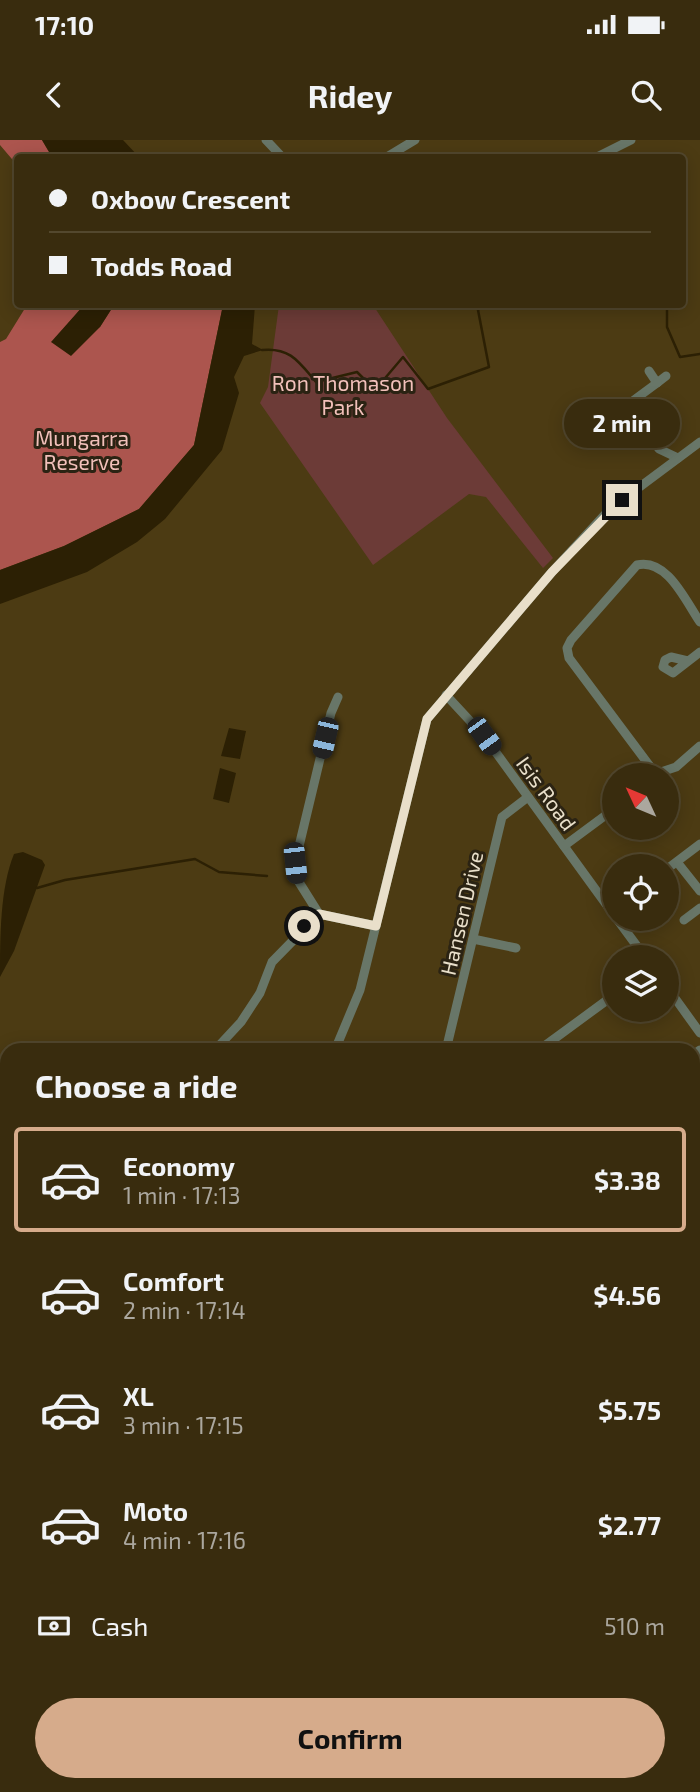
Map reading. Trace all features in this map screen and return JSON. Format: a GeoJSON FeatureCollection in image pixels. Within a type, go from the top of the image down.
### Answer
{"type":"FeatureCollection","features":[{"type":"Feature","properties":{"kind":"street"},"geometry":{"type":"LineString","coordinates":[[266,140],[279,154]]}},
{"type":"Feature","properties":{"kind":"street"},"geometry":{"type":"LineString","coordinates":[[392,154],[415,140]]}},
{"type":"Feature","properties":{"kind":"street"},"geometry":{"type":"LineString","coordinates":[[603,154],[631,140]]}},
{"type":"Feature","properties":{"kind":"street"},"geometry":{"type":"LineString","coordinates":[[649,371],[657,383]]}},
{"type":"Feature","properties":{"kind":"street"},"geometry":{"type":"LineString","coordinates":[[663,470],[659,449],[632,410],[634,400],[666,376]]}},
{"type":"Feature","properties":{"kind":"street"},"geometry":{"type":"LineString","coordinates":[[338,1043],[352,1013],[376,926],[423,729],[446,695],[610,509],[700,442]]}},
{"type":"Feature","properties":{"kind":"street"},"geometry":{"type":"LineString","coordinates":[[659,449],[678,458]]}},
{"type":"Feature","properties":{"kind":"street"},"geometry":{"type":"LineString","coordinates":[[645,763],[569,657],[567,648],[570,640],[637,565],[649,562],[661,566],[700,622]]}},
{"type":"Feature","properties":{"kind":"street"},"geometry":{"type":"LineString","coordinates":[[688,661],[700,652]]}},
{"type":"Feature","properties":{"kind":"street","name":"Isis Road"},"geometry":{"type":"LineString","coordinates":[[446,695],[484,736],[602,897]]}},
{"type":"Feature","properties":{"kind":"street"},"geometry":{"type":"LineString","coordinates":[[338,697],[331,713],[295,863],[297,879],[319,914],[376,926]]}},
{"type":"Feature","properties":{"kind":"street"},"geometry":{"type":"LineString","coordinates":[[679,764],[700,746]]}},
{"type":"Feature","properties":{"kind":"street","name":"Hansen Drive"},"geometry":{"type":"LineString","coordinates":[[448,1043],[502,817],[528,797]]}},
{"type":"Feature","properties":{"kind":"street"},"geometry":{"type":"LineString","coordinates":[[564,846],[602,818]]}},
{"type":"Feature","properties":{"kind":"street"},"geometry":{"type":"LineString","coordinates":[[679,860],[700,844]]}},
{"type":"Feature","properties":{"kind":"street"},"geometry":{"type":"LineString","coordinates":[[679,865],[700,891]]}},
{"type":"Feature","properties":{"kind":"street"},"geometry":{"type":"LineString","coordinates":[[684,920],[700,908]]}},
{"type":"Feature","properties":{"kind":"street"},"geometry":{"type":"LineString","coordinates":[[222,1043],[241,1022],[260,993],[272,962],[319,914]]}},
{"type":"Feature","properties":{"kind":"street"},"geometry":{"type":"LineString","coordinates":[[473,939],[516,948]]}},
{"type":"Feature","properties":{"kind":"street"},"geometry":{"type":"LineString","coordinates":[[549,1043],[602,1004]]}},
{"type":"Feature","properties":{"kind":"street"},"geometry":{"type":"LineString","coordinates":[[679,1004],[700,1033]]}},
{"type":"Feature","properties":{"kind":"green space"},"geometry":{"type":"Polygon","coordinates":[[[0,140],[42,140],[50,154],[14,154],[14,161],[0,145],[0,140]]]}},
{"type":"Feature","properties":{"kind":"green space","name":"Mungarra Reserve"},"geometry":{"type":"Polygon","coordinates":[[[25,308],[81,308],[52,342],[100,327],[112,308],[222,308],[194,445],[139,509],[64,546],[0,570],[0,342],[6,339],[25,308]]]}},
{"type":"Feature","properties":{"kind":"green space","name":"Ron Thomason Park"},"geometry":{"type":"Polygon","coordinates":[[[279,308],[375,308],[447,418],[553,558],[543,568],[486,497],[469,494],[373,565],[260,403],[268,387],[279,308]]]}},
{"type":"Feature","properties":{"kind":"shaded area"},"geometry":{"type":"Polygon","coordinates":[[[42,140],[123,140],[136,154],[50,154],[42,140]]]}},
{"type":"Feature","properties":{"kind":"shaded area"},"geometry":{"type":"Polygon","coordinates":[[[81,308],[112,308],[100,327],[71,356],[51,342],[81,308]]]}},
{"type":"Feature","properties":{"kind":"shaded area"},"geometry":{"type":"Polygon","coordinates":[[[222,308],[255,308],[252,344],[263,350],[244,356],[234,377],[239,393],[222,450],[165,519],[137,542],[87,572],[0,604],[0,570],[64,546],[139,509],[194,445],[222,308]]]}},
{"type":"Feature","properties":{"kind":"shaded area"},"geometry":{"type":"Polygon","coordinates":[[[229,728],[246,731],[240,759],[221,756],[229,728]]]}},
{"type":"Feature","properties":{"kind":"shaded area"},"geometry":{"type":"Polygon","coordinates":[[[220,768],[236,773],[229,803],[213,799],[220,768]]]}},
{"type":"Feature","properties":{"kind":"shaded area"},"geometry":{"type":"Polygon","coordinates":[[[23,852],[42,860],[45,865],[14,951],[0,977],[3,897],[14,854],[23,852]]]}},
{"type":"Feature","properties":{"kind":"waterway"},"geometry":{"type":"LineString","coordinates":[[262,350],[280,351],[293,357],[316,382],[357,372],[375,390],[403,357],[428,389],[489,367],[478,310],[481,308]]}},
{"type":"Feature","properties":{"kind":"waterway"},"geometry":{"type":"LineString","coordinates":[[667,308],[667,327],[680,357],[700,354]]}},
{"type":"Feature","properties":{"kind":"waterway"},"geometry":{"type":"LineString","coordinates":[[37,888],[65,880],[195,859],[219,872],[267,876]]}},
{"type":"Feature","properties":{"kind":"route"},"geometry":{"type":"LineString","coordinates":[[304,926],[319,914],[376,926],[419,741],[427,719],[552,572],[610,509],[622,500]]}}]}
